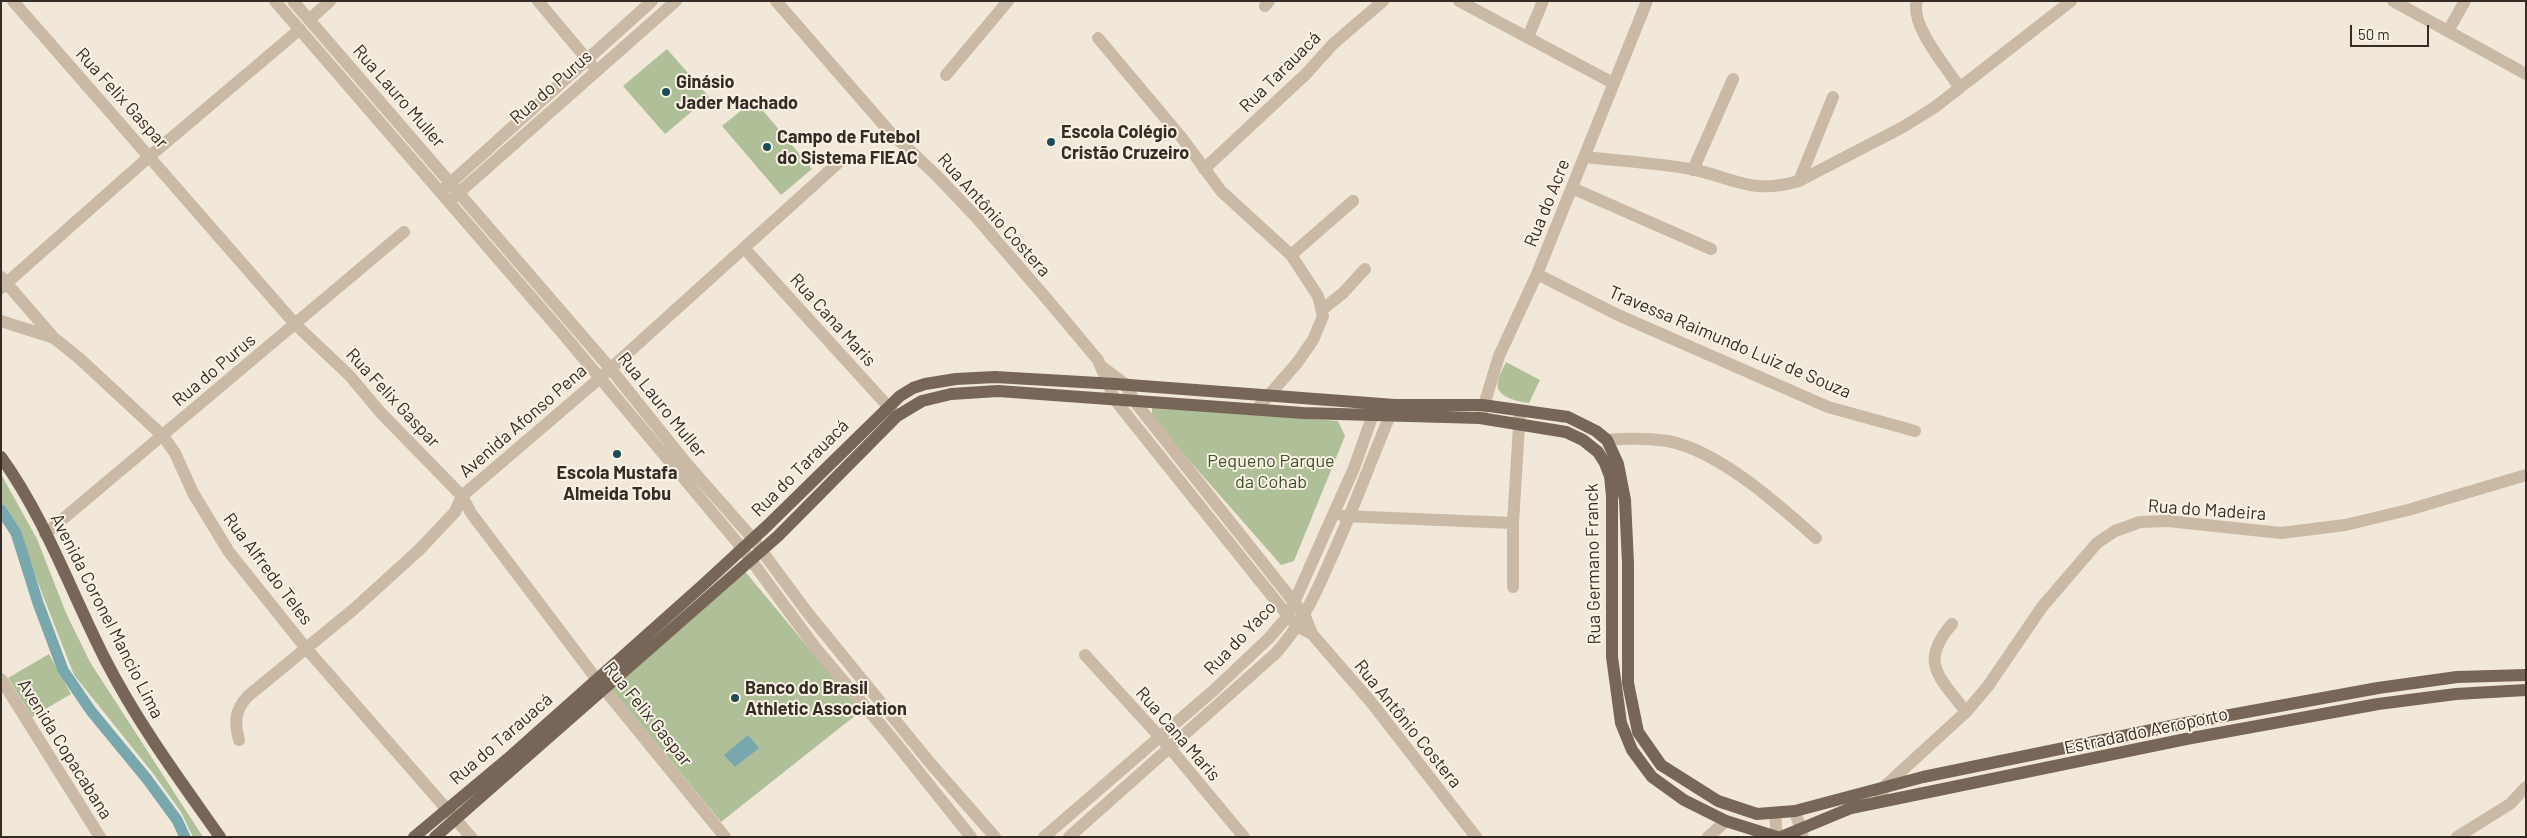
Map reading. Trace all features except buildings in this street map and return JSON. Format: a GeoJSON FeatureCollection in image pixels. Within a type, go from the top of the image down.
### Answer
{"type":"FeatureCollection","features":[{"type":"Feature","properties":{"kind":"main road","name":"Rua do Tarauacá"},"geometry":{"type":"LineString","coordinates":[[414,837],[762,551],[809,505],[913,388],[956,379],[995,377],[1125,384],[1267,395]]}},
{"type":"Feature","properties":{"kind":"main road","name":"Rua do Tarauacá"},"geometry":{"type":"LineString","coordinates":[[436,837],[742,548],[892,411],[951,394],[998,391],[1256,410]]}},
{"type":"Feature","properties":{"kind":"main road","name":"Rua Germano Franck"},"geometry":{"type":"LineString","coordinates":[[1267,395],[1376,403],[1392,411]]}},
{"type":"Feature","properties":{"kind":"main road","name":"Rua Germano Franck"},"geometry":{"type":"LineString","coordinates":[[1256,410],[1374,416],[1392,411],[1520,410],[1568,418],[1596,430],[1607,440],[1618,464],[1625,500],[1628,563],[1628,683],[1634,722],[1638,732],[1661,766],[1718,801],[1757,814],[1795,811]]}},
{"type":"Feature","properties":{"kind":"main road","name":"Rua Germano Franck"},"geometry":{"type":"LineString","coordinates":[[1481,411],[1520,423],[1566,432],[1591,446],[1605,463],[1610,476],[1612,496],[1612,657],[1621,723],[1632,750],[1652,777],[1684,800],[1726,822],[1777,837]]}},
{"type":"Feature","properties":{"kind":"main road","name":"Avenida Coronel Mancio Lima"},"geometry":{"type":"LineString","coordinates":[[1,457],[20,485],[124,695],[154,744],[220,837]]}},
{"type":"Feature","properties":{"kind":"main road"},"geometry":{"type":"LineString","coordinates":[[798,496],[809,505]]}},
{"type":"Feature","properties":{"kind":"main road"},"geometry":{"type":"LineString","coordinates":[[1613,629],[1627,630]]}},
{"type":"Feature","properties":{"kind":"main road","name":"Estrada do Aeroporto"},"geometry":{"type":"LineString","coordinates":[[1781,837],[1803,833],[1851,802],[1885,786],[1923,776],[2186,722],[2378,688],[2457,676],[2526,675]]}},
{"type":"Feature","properties":{"kind":"main road","name":"Estrada do Aeroporto"},"geometry":{"type":"LineString","coordinates":[[1795,811],[1851,802],[1879,802],[2088,761],[2186,739],[2378,704],[2456,694],[2526,690]]}},
{"type":"Feature","properties":{"kind":"street","name":"Rua Felix Gaspar"},"geometry":{"type":"LineString","coordinates":[[13,1],[296,325],[349,375],[381,413],[462,496],[471,513],[600,684],[725,837]]}},
{"type":"Feature","properties":{"kind":"street","name":"Rua Lauro Muller"},"geometry":{"type":"LineString","coordinates":[[275,1],[299,30],[610,368],[687,464],[753,539],[807,612],[931,764],[995,837]]}},
{"type":"Feature","properties":{"kind":"street","name":"Rua Lauro Muller"},"geometry":{"type":"LineString","coordinates":[[293,1],[600,378],[742,548],[818,651],[891,737],[971,837]]}},
{"type":"Feature","properties":{"kind":"street"},"geometry":{"type":"LineString","coordinates":[[309,20],[330,1]]}},
{"type":"Feature","properties":{"kind":"street"},"geometry":{"type":"LineString","coordinates":[[538,1],[596,70]]}},
{"type":"Feature","properties":{"kind":"street","name":"Rua do Purus"},"geometry":{"type":"LineString","coordinates":[[450,192],[587,59],[652,1]]}},
{"type":"Feature","properties":{"kind":"street","name":"Rua do Purus"},"geometry":{"type":"LineString","coordinates":[[450,192],[676,1]]}},
{"type":"Feature","properties":{"kind":"street","name":"Rua Antônio Costera"},"geometry":{"type":"LineString","coordinates":[[776,1],[889,131],[936,175],[975,216],[1101,366],[1125,384],[1135,402],[1240,532],[1295,604],[1302,622],[1371,702],[1476,837]]}},
{"type":"Feature","properties":{"kind":"street"},"geometry":{"type":"LineString","coordinates":[[946,75],[1008,1]]}},
{"type":"Feature","properties":{"kind":"street","name":"Rua Tarauacá"},"geometry":{"type":"LineString","coordinates":[[1204,168],[1306,74],[1333,44],[1383,1]]}},
{"type":"Feature","properties":{"kind":"street"},"geometry":{"type":"LineString","coordinates":[[1459,1],[1528,36],[1613,83]]}},
{"type":"Feature","properties":{"kind":"street"},"geometry":{"type":"LineString","coordinates":[[1528,36],[1543,1]]}},
{"type":"Feature","properties":{"kind":"street","name":"Rua do Acre"},"geometry":{"type":"LineString","coordinates":[[1481,411],[1499,356],[1537,274],[1647,1]]}},
{"type":"Feature","properties":{"kind":"street"},"geometry":{"type":"LineString","coordinates":[[1917,1],[1915,11],[1919,25],[1960,88]]}},
{"type":"Feature","properties":{"kind":"street"},"geometry":{"type":"LineString","coordinates":[[1585,156],[1693,170],[1757,187],[1777,187],[1799,181],[1903,127],[1960,88],[2071,1]]}},
{"type":"Feature","properties":{"kind":"street"},"geometry":{"type":"LineString","coordinates":[[2393,1],[2526,74]]}},
{"type":"Feature","properties":{"kind":"street"},"geometry":{"type":"LineString","coordinates":[[2448,31],[2465,1]]}},
{"type":"Feature","properties":{"kind":"street"},"geometry":{"type":"LineString","coordinates":[[3,283],[299,30]]}},
{"type":"Feature","properties":{"kind":"street"},"geometry":{"type":"LineString","coordinates":[[1098,38],[1182,138],[1236,208],[1260,225],[1291,255],[1318,296],[1323,309],[1323,316],[1313,340],[1256,410]]}},
{"type":"Feature","properties":{"kind":"street"},"geometry":{"type":"LineString","coordinates":[[1693,170],[1733,80]]}},
{"type":"Feature","properties":{"kind":"street"},"geometry":{"type":"LineString","coordinates":[[1799,181],[1833,97]]}},
{"type":"Feature","properties":{"kind":"street","name":"Avenida Afonso Pena"},"geometry":{"type":"LineString","coordinates":[[238,740],[235,724],[237,711],[241,704],[419,550],[455,512],[462,496],[600,378],[838,163]]}},
{"type":"Feature","properties":{"kind":"street"},"geometry":{"type":"LineString","coordinates":[[1572,188],[1711,249]]}},
{"type":"Feature","properties":{"kind":"street"},"geometry":{"type":"LineString","coordinates":[[1291,255],[1353,201]]}},
{"type":"Feature","properties":{"kind":"street","name":"Rua do Purus"},"geometry":{"type":"LineString","coordinates":[[45,534],[296,325],[404,232]]}},
{"type":"Feature","properties":{"kind":"street","name":"Rua Cana Maris"},"geometry":{"type":"LineString","coordinates":[[744,248],[892,411]]}},
{"type":"Feature","properties":{"kind":"street"},"geometry":{"type":"LineString","coordinates":[[1323,309],[1343,293],[1365,269]]}},
{"type":"Feature","properties":{"kind":"street","name":"Travessa Raimundo Luiz de Souza"},"geometry":{"type":"LineString","coordinates":[[1537,274],[1618,315],[1828,407],[1915,431]]}},
{"type":"Feature","properties":{"kind":"street","name":"Rua Alfredo Teles"},"geometry":{"type":"LineString","coordinates":[[3,283],[54,338],[79,358],[163,436],[182,466],[193,493],[229,552],[305,647],[471,837]]}},
{"type":"Feature","properties":{"kind":"street"},"geometry":{"type":"LineString","coordinates":[[1,321],[54,338]]}},
{"type":"Feature","properties":{"kind":"street","name":"Rua Antônio Costera"},"geometry":{"type":"LineString","coordinates":[[1101,366],[1106,383],[1115,400],[1288,616],[1302,622]]}},
{"type":"Feature","properties":{"kind":"street","name":"Rua do Yaco"},"geometry":{"type":"LineString","coordinates":[[1069,837],[1256,651],[1288,616],[1334,515],[1374,416],[1376,403]]}},
{"type":"Feature","properties":{"kind":"street"},"geometry":{"type":"LineString","coordinates":[[1513,587],[1512,523],[1520,410]]}},
{"type":"Feature","properties":{"kind":"street","name":"Rua do Yaco"},"geometry":{"type":"LineString","coordinates":[[1044,837],[1276,653],[1302,622],[1350,516],[1392,411]]}},
{"type":"Feature","properties":{"kind":"street"},"geometry":{"type":"LineString","coordinates":[[1607,440],[1634,438],[1669,442],[1698,452],[1745,479],[1785,510],[1816,538]]}},
{"type":"Feature","properties":{"kind":"street"},"geometry":{"type":"LineString","coordinates":[[1156,452],[1168,442]]}},
{"type":"Feature","properties":{"kind":"street","name":"Rua do Madeira"},"geometry":{"type":"LineString","coordinates":[[1879,802],[1885,786],[1966,712],[1988,686],[2042,608],[2097,543],[2115,531],[2140,522],[2168,521],[2281,533],[2345,525],[2408,510],[2526,475]]}},
{"type":"Feature","properties":{"kind":"street"},"geometry":{"type":"LineString","coordinates":[[1334,515],[1512,523]]}},
{"type":"Feature","properties":{"kind":"street"},"geometry":{"type":"LineString","coordinates":[[1229,542],[1240,532]]}},
{"type":"Feature","properties":{"kind":"street"},"geometry":{"type":"LineString","coordinates":[[1952,624],[1939,639],[1933,657],[1936,670],[1966,712]]}},
{"type":"Feature","properties":{"kind":"street","name":"Rua Cana Maris"},"geometry":{"type":"LineString","coordinates":[[1085,655],[1164,743],[1244,837]]}},
{"type":"Feature","properties":{"kind":"street","name":"Avenida Copacabana"},"geometry":{"type":"LineString","coordinates":[[2,680],[100,837]]}},
{"type":"Feature","properties":{"kind":"street"},"geometry":{"type":"LineString","coordinates":[[2457,837],[2510,804],[2526,787]]}},
{"type":"Feature","properties":{"kind":"street"},"geometry":{"type":"LineString","coordinates":[[1795,811],[1803,833]]}},
{"type":"Feature","properties":{"kind":"street","name":"Rua Germano Franck"},"geometry":{"type":"LineString","coordinates":[[1775,814],[1777,837]]}},
{"type":"Feature","properties":{"kind":"street"},"geometry":{"type":"LineString","coordinates":[[1708,837],[1726,822]]}},
{"type":"Feature","properties":{"kind":"green space","name":"Ginásio Jader Machado"},"geometry":{"type":"Polygon","coordinates":[[[667,49],[709,97],[665,134],[623,86],[667,49]]]}},
{"type":"Feature","properties":{"kind":"green space","name":"Campo de Futebol do Sistema FIEAC"},"geometry":{"type":"Polygon","coordinates":[[[754,100],[812,169],[781,195],[722,126],[754,100]]]}},
{"type":"Feature","properties":{"kind":"green space"},"geometry":{"type":"Polygon","coordinates":[[[1506,362],[1540,380],[1529,403],[1508,398],[1500,391],[1498,387],[1500,374],[1506,362]]]}},
{"type":"Feature","properties":{"kind":"green space","name":"Pequeno Parque da Cohab"},"geometry":{"type":"Polygon","coordinates":[[[1152,407],[1338,421],[1345,436],[1294,561],[1281,565],[1152,418],[1152,407]]]}},
{"type":"Feature","properties":{"kind":"green space"},"geometry":{"type":"Polygon","coordinates":[[[1,474],[37,539],[66,613],[90,662],[203,837],[193,837],[181,812],[152,772],[74,675],[21,539],[1,503],[1,474]]]}},
{"type":"Feature","properties":{"kind":"green space","name":"Banco do Brasil Athletic Association"},"geometry":{"type":"Polygon","coordinates":[[[743,569],[861,711],[721,822],[608,685],[743,569]]]}},
{"type":"Feature","properties":{"kind":"green space"},"geometry":{"type":"Polygon","coordinates":[[[49,654],[71,694],[32,717],[8,678],[49,654]]]}},
{"type":"Feature","properties":{"kind":"water"},"geometry":{"type":"Polygon","coordinates":[[[748,735],[759,748],[735,767],[724,755],[748,735]]]}},
{"type":"Feature","properties":{"kind":"waterway"},"geometry":{"type":"LineString","coordinates":[[1,510],[16,533],[38,603],[63,670],[91,711],[147,779],[177,820],[185,837]]}},
{"type":"Feature","properties":{"kind":"place","name":"Ginásio Jader Machado"},"geometry":{"type":"Point","coordinates":[666,92]}},
{"type":"Feature","properties":{"kind":"place","name":"Escola Colégio Cristão Cruzeiro"},"geometry":{"type":"Point","coordinates":[1051,142]}},
{"type":"Feature","properties":{"kind":"place","name":"Campo de Futebol do Sistema FIEAC"},"geometry":{"type":"Point","coordinates":[767,147]}},
{"type":"Feature","properties":{"kind":"place","name":"Escola Mustafa Almeida Tobu"},"geometry":{"type":"Point","coordinates":[617,454]}},
{"type":"Feature","properties":{"kind":"place","name":"Banco do Brasil Athletic Association"},"geometry":{"type":"Point","coordinates":[735,698]}}]}
